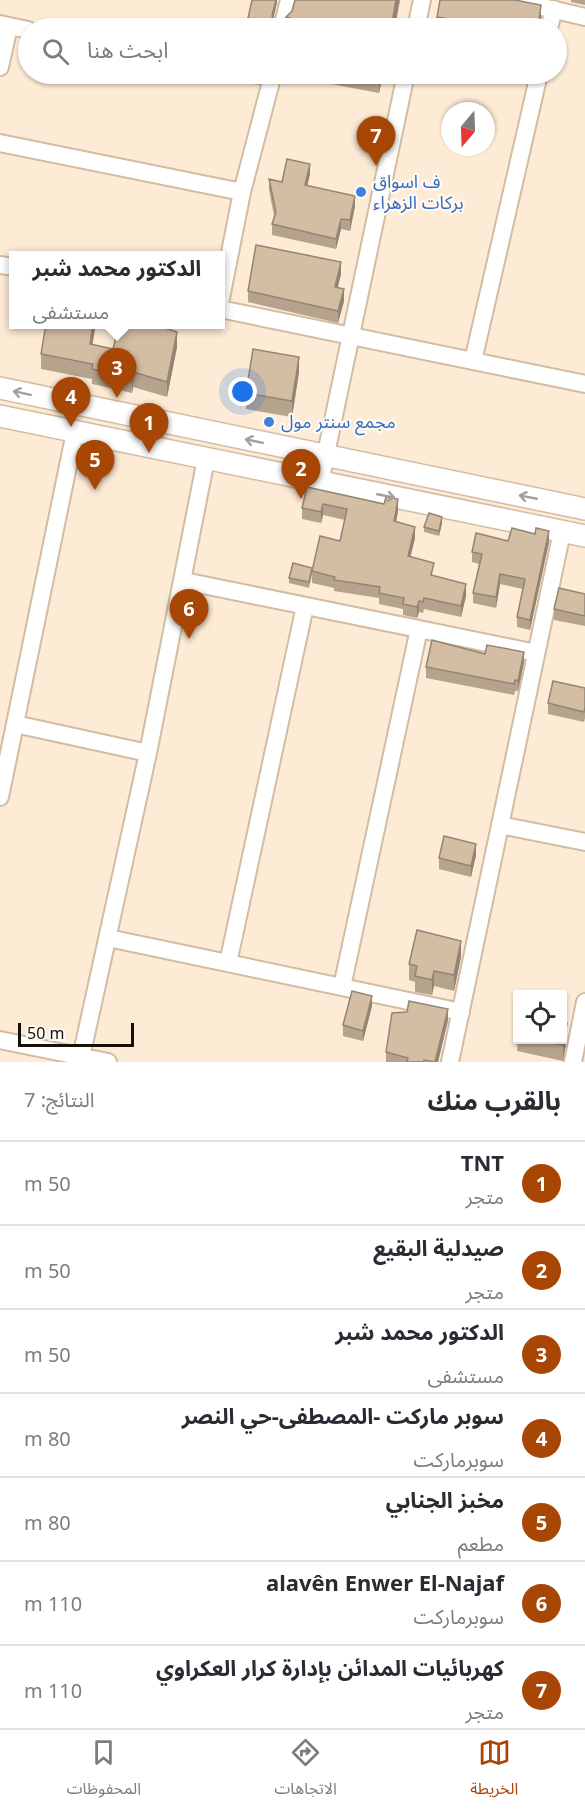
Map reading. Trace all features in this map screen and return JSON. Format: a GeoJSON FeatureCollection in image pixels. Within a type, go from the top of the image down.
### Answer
{"type":"FeatureCollection","features":[{"type":"Feature","properties":{"kind":"street"},"geometry":{"type":"LineString","coordinates":[[284,18],[289,0]]}},
{"type":"Feature","properties":{"kind":"street"},"geometry":{"type":"LineString","coordinates":[[418,18],[422,0]]}},
{"type":"Feature","properties":{"kind":"street"},"geometry":{"type":"LineString","coordinates":[[512,0],[585,17]]}},
{"type":"Feature","properties":{"kind":"street"},"geometry":{"type":"LineString","coordinates":[[552,18],[554,9]]}},
{"type":"Feature","properties":{"kind":"street"},"geometry":{"type":"LineString","coordinates":[[0,67],[4,25]]}},
{"type":"Feature","properties":{"kind":"street"},"geometry":{"type":"LineString","coordinates":[[225,278],[242,192],[270,84]]}},
{"type":"Feature","properties":{"kind":"street"},"geometry":{"type":"LineString","coordinates":[[320,483],[404,84]]}},
{"type":"Feature","properties":{"kind":"street"},"geometry":{"type":"LineString","coordinates":[[472,360],[537,84]]}},
{"type":"Feature","properties":{"kind":"street"},"geometry":{"type":"LineString","coordinates":[[0,143],[242,192]]}},
{"type":"Feature","properties":{"kind":"street"},"geometry":{"type":"LineString","coordinates":[[225,310],[585,384]]}},
{"type":"Feature","properties":{"kind":"street"},"geometry":{"type":"LineString","coordinates":[[0,388],[585,509]]}},
{"type":"Feature","properties":{"kind":"street"},"geometry":{"type":"LineString","coordinates":[[0,416],[585,536]]}},
{"type":"Feature","properties":{"kind":"street"},"geometry":{"type":"LineString","coordinates":[[0,797],[75,432]]}},
{"type":"Feature","properties":{"kind":"street"},"geometry":{"type":"LineString","coordinates":[[281,475],[290,462],[284,447]]}},
{"type":"Feature","properties":{"kind":"street"},"geometry":{"type":"LineString","coordinates":[[81,1059],[148,753],[184,580],[206,459]]}},
{"type":"Feature","properties":{"kind":"street"},"geometry":{"type":"LineString","coordinates":[[344,488],[341,473],[353,462]]}},
{"type":"Feature","properties":{"kind":"street"},"geometry":{"type":"LineString","coordinates":[[450,1062],[562,532]]}},
{"type":"Feature","properties":{"kind":"street"},"geometry":{"type":"LineString","coordinates":[[184,580],[536,653]]}},
{"type":"Feature","properties":{"kind":"street"},"geometry":{"type":"LineString","coordinates":[[228,963],[305,606]]}},
{"type":"Feature","properties":{"kind":"street"},"geometry":{"type":"LineString","coordinates":[[342,987],[419,630]]}},
{"type":"Feature","properties":{"kind":"street"},"geometry":{"type":"LineString","coordinates":[[15,724],[148,753]]}},
{"type":"Feature","properties":{"kind":"street"},"geometry":{"type":"LineString","coordinates":[[500,825],[585,842]]}},
{"type":"Feature","properties":{"kind":"street"},"geometry":{"type":"LineString","coordinates":[[108,938],[460,1012]]}},
{"type":"Feature","properties":{"kind":"street"},"geometry":{"type":"LineString","coordinates":[[573,1062],[585,1002]]}},
{"type":"Feature","properties":{"kind":"street"},"geometry":{"type":"LineString","coordinates":[[0,1040],[81,1059],[108,1062]]}},
{"type":"Feature","properties":{"kind":"building"},"geometry":{"type":"Polygon","coordinates":[[[252,0],[276,0],[273,18],[248,18],[252,0]]]}},
{"type":"Feature","properties":{"kind":"building"},"geometry":{"type":"Polygon","coordinates":[[[295,0],[396,0],[393,18],[286,17],[292,11],[295,0]]]}},
{"type":"Feature","properties":{"kind":"building"},"geometry":{"type":"Polygon","coordinates":[[[440,0],[515,0],[541,5],[539,18],[437,17],[440,0]]]}},
{"type":"Feature","properties":{"kind":"building"},"geometry":{"type":"Polygon","coordinates":[[[287,159],[310,164],[305,185],[355,196],[350,220],[341,219],[336,239],[272,224],[276,212],[269,179],[282,182],[287,159]]]}},
{"type":"Feature","properties":{"kind":"building"},"geometry":{"type":"Polygon","coordinates":[[[256,245],[341,262],[335,287],[344,289],[338,311],[248,291],[256,245]]]}},
{"type":"Feature","properties":{"kind":"building"},"geometry":{"type":"Polygon","coordinates":[[[45,329],[92,329],[90,344],[113,349],[118,329],[168,329],[177,332],[167,382],[133,372],[132,379],[92,369],[93,364],[41,354],[45,329]]]}},
{"type":"Feature","properties":{"kind":"building"},"geometry":{"type":"Polygon","coordinates":[[[253,349],[299,357],[292,401],[246,393],[253,349]]]}},
{"type":"Feature","properties":{"kind":"building"},"geometry":{"type":"Polygon","coordinates":[[[307,487],[384,504],[386,497],[398,499],[394,521],[415,527],[408,556],[434,563],[431,575],[466,584],[461,606],[424,598],[423,602],[419,601],[417,607],[403,604],[404,598],[379,593],[380,587],[334,580],[335,577],[312,571],[320,536],[340,541],[347,509],[323,504],[321,512],[302,508],[307,487]]]}},
{"type":"Feature","properties":{"kind":"building"},"geometry":{"type":"Polygon","coordinates":[[[429,513],[442,517],[439,531],[424,527],[429,513]]]}},
{"type":"Feature","properties":{"kind":"building"},"geometry":{"type":"Polygon","coordinates":[[[512,528],[535,534],[536,528],[549,531],[530,620],[517,617],[525,579],[500,574],[496,597],[473,593],[482,554],[472,552],[476,533],[508,541],[512,528]]]}},
{"type":"Feature","properties":{"kind":"building"},"geometry":{"type":"Polygon","coordinates":[[[293,563],[312,568],[309,582],[289,578],[293,563]]]}},
{"type":"Feature","properties":{"kind":"building"},"geometry":{"type":"Polygon","coordinates":[[[559,588],[585,594],[585,616],[554,609],[559,588]]]}},
{"type":"Feature","properties":{"kind":"building"},"geometry":{"type":"Polygon","coordinates":[[[432,640],[485,654],[487,645],[524,652],[518,681],[515,680],[514,684],[426,667],[432,640]]]}},
{"type":"Feature","properties":{"kind":"building"},"geometry":{"type":"Polygon","coordinates":[[[553,681],[585,688],[584,712],[548,703],[553,681]]]}},
{"type":"Feature","properties":{"kind":"building"},"geometry":{"type":"Polygon","coordinates":[[[444,836],[476,844],[471,866],[439,858],[444,836]]]}},
{"type":"Feature","properties":{"kind":"building"},"geometry":{"type":"Polygon","coordinates":[[[417,930],[461,941],[454,975],[434,971],[432,980],[415,976],[417,966],[409,964],[417,930]]]}},
{"type":"Feature","properties":{"kind":"building"},"geometry":{"type":"Polygon","coordinates":[[[352,991],[372,996],[363,1031],[343,1025],[352,991]]]}},
{"type":"Feature","properties":{"kind":"building"},"geometry":{"type":"Polygon","coordinates":[[[409,1001],[448,1009],[435,1062],[424,1060],[423,1062],[407,1062],[408,1058],[386,1052],[392,1013],[407,1012],[409,1001]]]}},
{"type":"Feature","properties":{"kind":"place","name":"كهربائيات المدائن بإدارة كرار العكراوي"},"geometry":{"type":"Point","coordinates":[376,166]}},
{"type":"Feature","properties":{"kind":"place","name":"ف اسواق بركات الزهراء"},"geometry":{"type":"Point","coordinates":[361,192]}},
{"type":"Feature","properties":{"kind":"place","name":"الدكتور محمد شبر"},"geometry":{"type":"Point","coordinates":[117,398]}},
{"type":"Feature","properties":{"kind":"place","name":"مجمع سنتر مول"},"geometry":{"type":"Point","coordinates":[269,422]}},
{"type":"Feature","properties":{"kind":"place","name":"سوبر ماركت -المصطفى-حي النصر"},"geometry":{"type":"Point","coordinates":[71,427]}},
{"type":"Feature","properties":{"kind":"place","name":"TNT"},"geometry":{"type":"Point","coordinates":[149,453]}},
{"type":"Feature","properties":{"kind":"place","name":"مخبز الجنابي"},"geometry":{"type":"Point","coordinates":[95,490]}},
{"type":"Feature","properties":{"kind":"place","name":"صيدلية البقيع"},"geometry":{"type":"Point","coordinates":[301,499]}},
{"type":"Feature","properties":{"kind":"place","name":"alavên Enwer El-Najaf"},"geometry":{"type":"Point","coordinates":[189,639]}}]}
